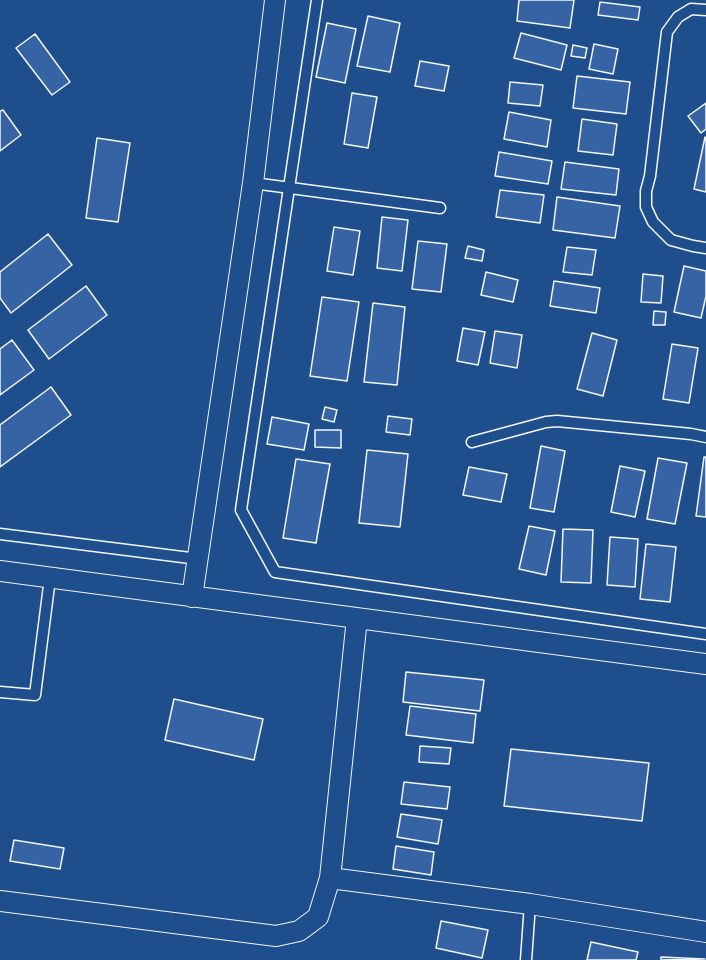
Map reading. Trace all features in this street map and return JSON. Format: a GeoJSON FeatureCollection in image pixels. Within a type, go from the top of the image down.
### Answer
{"type":"FeatureCollection","features":[{"type":"Feature","properties":{"kind":"street"},"geometry":{"type":"LineString","coordinates":[[192,597],[253,183],[275,0]]}},
{"type":"Feature","properties":{"kind":"street"},"geometry":{"type":"LineString","coordinates":[[0,571],[706,664]]}},
{"type":"Feature","properties":{"kind":"street"},"geometry":{"type":"LineString","coordinates":[[0,901],[276,936],[299,931],[318,917],[330,878],[357,618]]}},
{"type":"Feature","properties":{"kind":"street"},"geometry":{"type":"LineString","coordinates":[[330,878],[530,904],[706,932]]}},
{"type":"Feature","properties":{"kind":"lane"},"geometry":{"type":"LineString","coordinates":[[317,0],[241,510],[275,572],[706,634]]}},
{"type":"Feature","properties":{"kind":"lane"},"geometry":{"type":"LineString","coordinates":[[706,10],[691,9],[678,17],[667,32],[650,176],[646,191],[646,207],[653,222],[671,240],[706,248]]}},
{"type":"Feature","properties":{"kind":"lane"},"geometry":{"type":"LineString","coordinates":[[253,183],[440,208]]}},
{"type":"Feature","properties":{"kind":"lane"},"geometry":{"type":"LineString","coordinates":[[472,442],[557,421],[706,437]]}},
{"type":"Feature","properties":{"kind":"lane"},"geometry":{"type":"LineString","coordinates":[[0,534],[198,559]]}},
{"type":"Feature","properties":{"kind":"lane"},"geometry":{"type":"LineString","coordinates":[[0,692],[35,695],[50,578]]}},
{"type":"Feature","properties":{"kind":"lane"},"geometry":{"type":"LineString","coordinates":[[526,960],[530,904]]}},
{"type":"Feature","properties":{"kind":"building"},"geometry":{"type":"Polygon","coordinates":[[[519,0],[574,0],[570,28],[517,21],[519,0]]]}},
{"type":"Feature","properties":{"kind":"building"},"geometry":{"type":"Polygon","coordinates":[[[600,2],[640,7],[638,20],[598,15],[600,2]]]}},
{"type":"Feature","properties":{"kind":"building"},"geometry":{"type":"Polygon","coordinates":[[[368,16],[400,23],[390,72],[357,66],[368,16]]]}},
{"type":"Feature","properties":{"kind":"building"},"geometry":{"type":"Polygon","coordinates":[[[327,23],[356,29],[345,83],[316,77],[327,23]]]}},
{"type":"Feature","properties":{"kind":"building"},"geometry":{"type":"Polygon","coordinates":[[[521,33],[567,45],[561,70],[514,58],[521,33]]]}},
{"type":"Feature","properties":{"kind":"building"},"geometry":{"type":"Polygon","coordinates":[[[35,34],[70,82],[52,95],[16,48],[35,34]]]}},
{"type":"Feature","properties":{"kind":"building"},"geometry":{"type":"Polygon","coordinates":[[[594,44],[618,49],[613,74],[589,69],[594,44]]]}},
{"type":"Feature","properties":{"kind":"building"},"geometry":{"type":"Polygon","coordinates":[[[573,45],[587,48],[585,58],[571,56],[573,45]]]}},
{"type":"Feature","properties":{"kind":"building"},"geometry":{"type":"Polygon","coordinates":[[[420,61],[449,66],[444,91],[415,86],[420,61]]]}},
{"type":"Feature","properties":{"kind":"building"},"geometry":{"type":"Polygon","coordinates":[[[577,76],[630,82],[626,114],[573,108],[577,76]]]}},
{"type":"Feature","properties":{"kind":"building"},"geometry":{"type":"Polygon","coordinates":[[[510,82],[543,85],[540,106],[508,103],[510,82]]]}},
{"type":"Feature","properties":{"kind":"building"},"geometry":{"type":"Polygon","coordinates":[[[352,93],[377,97],[368,148],[344,144],[352,93]]]}},
{"type":"Feature","properties":{"kind":"building"},"geometry":{"type":"Polygon","coordinates":[[[706,103],[706,129],[701,133],[688,116],[706,103]]]}},
{"type":"Feature","properties":{"kind":"building"},"geometry":{"type":"Polygon","coordinates":[[[3,110],[21,135],[0,151],[0,111],[3,110]]]}},
{"type":"Feature","properties":{"kind":"building"},"geometry":{"type":"Polygon","coordinates":[[[509,112],[551,120],[547,147],[504,139],[509,112]]]}},
{"type":"Feature","properties":{"kind":"building"},"geometry":{"type":"Polygon","coordinates":[[[582,119],[617,124],[613,155],[578,151],[582,119]]]}},
{"type":"Feature","properties":{"kind":"building"},"geometry":{"type":"Polygon","coordinates":[[[97,138],[130,143],[118,222],[86,218],[97,138]]]}},
{"type":"Feature","properties":{"kind":"building"},"geometry":{"type":"Polygon","coordinates":[[[706,138],[706,192],[694,189],[706,138]]]}},
{"type":"Feature","properties":{"kind":"building"},"geometry":{"type":"Polygon","coordinates":[[[499,152],[552,161],[548,184],[495,176],[499,152]]]}},
{"type":"Feature","properties":{"kind":"building"},"geometry":{"type":"Polygon","coordinates":[[[565,162],[619,169],[616,195],[561,189],[565,162]]]}},
{"type":"Feature","properties":{"kind":"building"},"geometry":{"type":"Polygon","coordinates":[[[500,190],[544,195],[540,223],[496,217],[500,190]]]}},
{"type":"Feature","properties":{"kind":"building"},"geometry":{"type":"Polygon","coordinates":[[[557,197],[620,206],[615,238],[553,230],[557,197]]]}},
{"type":"Feature","properties":{"kind":"building"},"geometry":{"type":"Polygon","coordinates":[[[382,217],[408,220],[402,271],[377,268],[382,217]]]}},
{"type":"Feature","properties":{"kind":"building"},"geometry":{"type":"Polygon","coordinates":[[[334,227],[360,231],[353,275],[327,271],[334,227]]]}},
{"type":"Feature","properties":{"kind":"building"},"geometry":{"type":"Polygon","coordinates":[[[48,234],[72,265],[11,313],[0,298],[0,272],[48,234]]]}},
{"type":"Feature","properties":{"kind":"building"},"geometry":{"type":"Polygon","coordinates":[[[418,241],[447,244],[441,292],[412,289],[418,241]]]}},
{"type":"Feature","properties":{"kind":"building"},"geometry":{"type":"Polygon","coordinates":[[[468,246],[484,250],[482,261],[465,258],[468,246]]]}},
{"type":"Feature","properties":{"kind":"building"},"geometry":{"type":"Polygon","coordinates":[[[567,247],[596,250],[592,275],[563,272],[567,247]]]}},
{"type":"Feature","properties":{"kind":"building"},"geometry":{"type":"Polygon","coordinates":[[[684,266],[706,271],[706,296],[701,318],[674,312],[684,266]]]}},
{"type":"Feature","properties":{"kind":"building"},"geometry":{"type":"Polygon","coordinates":[[[486,272],[518,280],[513,302],[481,295],[486,272]]]}},
{"type":"Feature","properties":{"kind":"building"},"geometry":{"type":"Polygon","coordinates":[[[643,274],[663,276],[661,303],[641,302],[643,274]]]}},
{"type":"Feature","properties":{"kind":"building"},"geometry":{"type":"Polygon","coordinates":[[[554,281],[600,288],[596,313],[550,306],[554,281]]]}},
{"type":"Feature","properties":{"kind":"building"},"geometry":{"type":"Polygon","coordinates":[[[86,286],[107,315],[49,359],[28,330],[86,286]]]}},
{"type":"Feature","properties":{"kind":"building"},"geometry":{"type":"Polygon","coordinates":[[[322,297],[359,302],[347,381],[310,376],[322,297]]]}},
{"type":"Feature","properties":{"kind":"building"},"geometry":{"type":"Polygon","coordinates":[[[373,303],[405,307],[397,385],[364,382],[373,303]]]}},
{"type":"Feature","properties":{"kind":"building"},"geometry":{"type":"Polygon","coordinates":[[[654,311],[666,312],[665,325],[653,325],[654,311]]]}},
{"type":"Feature","properties":{"kind":"building"},"geometry":{"type":"Polygon","coordinates":[[[463,328],[485,332],[478,365],[457,361],[463,328]]]}},
{"type":"Feature","properties":{"kind":"building"},"geometry":{"type":"Polygon","coordinates":[[[495,331],[522,335],[517,368],[490,363],[495,331]]]}},
{"type":"Feature","properties":{"kind":"building"},"geometry":{"type":"Polygon","coordinates":[[[592,333],[617,340],[603,396],[577,389],[592,333]]]}},
{"type":"Feature","properties":{"kind":"building"},"geometry":{"type":"Polygon","coordinates":[[[12,340],[34,370],[0,395],[0,349],[12,340]]]}},
{"type":"Feature","properties":{"kind":"building"},"geometry":{"type":"Polygon","coordinates":[[[672,344],[698,348],[689,403],[663,399],[672,344]]]}},
{"type":"Feature","properties":{"kind":"building"},"geometry":{"type":"Polygon","coordinates":[[[51,387],[71,415],[0,467],[0,425],[51,387]]]}},
{"type":"Feature","properties":{"kind":"building"},"geometry":{"type":"Polygon","coordinates":[[[325,407],[337,410],[334,422],[322,419],[325,407]]]}},
{"type":"Feature","properties":{"kind":"building"},"geometry":{"type":"Polygon","coordinates":[[[388,416],[412,419],[410,435],[386,432],[388,416]]]}},
{"type":"Feature","properties":{"kind":"building"},"geometry":{"type":"Polygon","coordinates":[[[272,417],[309,424],[304,450],[267,444],[272,417]]]}},
{"type":"Feature","properties":{"kind":"building"},"geometry":{"type":"Polygon","coordinates":[[[315,430],[341,430],[341,448],[315,447],[315,430]]]}},
{"type":"Feature","properties":{"kind":"building"},"geometry":{"type":"Polygon","coordinates":[[[541,446],[565,451],[554,512],[530,508],[541,446]]]}},
{"type":"Feature","properties":{"kind":"building"},"geometry":{"type":"Polygon","coordinates":[[[367,450],[408,454],[400,527],[359,523],[367,450]]]}},
{"type":"Feature","properties":{"kind":"building"},"geometry":{"type":"Polygon","coordinates":[[[704,457],[706,457],[706,517],[696,516],[704,457]]]}},
{"type":"Feature","properties":{"kind":"building"},"geometry":{"type":"Polygon","coordinates":[[[658,458],[687,463],[675,524],[647,519],[658,458]]]}},
{"type":"Feature","properties":{"kind":"building"},"geometry":{"type":"Polygon","coordinates":[[[296,459],[330,464],[316,543],[283,538],[296,459]]]}},
{"type":"Feature","properties":{"kind":"building"},"geometry":{"type":"Polygon","coordinates":[[[620,466],[645,471],[635,517],[611,512],[620,466]]]}},
{"type":"Feature","properties":{"kind":"building"},"geometry":{"type":"Polygon","coordinates":[[[469,467],[507,474],[501,502],[463,495],[469,467]]]}},
{"type":"Feature","properties":{"kind":"building"},"geometry":{"type":"Polygon","coordinates":[[[529,526],[555,531],[546,575],[519,569],[529,526]]]}},
{"type":"Feature","properties":{"kind":"building"},"geometry":{"type":"Polygon","coordinates":[[[563,529],[593,530],[591,583],[561,582],[563,529]]]}},
{"type":"Feature","properties":{"kind":"building"},"geometry":{"type":"Polygon","coordinates":[[[610,537],[638,539],[635,587],[607,585],[610,537]]]}},
{"type":"Feature","properties":{"kind":"building"},"geometry":{"type":"Polygon","coordinates":[[[646,544],[676,547],[670,602],[640,599],[646,544]]]}},
{"type":"Feature","properties":{"kind":"building"},"geometry":{"type":"Polygon","coordinates":[[[406,672],[484,680],[480,711],[403,702],[406,672]]]}},
{"type":"Feature","properties":{"kind":"building"},"geometry":{"type":"Polygon","coordinates":[[[174,699],[263,719],[254,760],[165,740],[174,699]]]}},
{"type":"Feature","properties":{"kind":"building"},"geometry":{"type":"Polygon","coordinates":[[[410,706],[476,714],[473,743],[406,735],[410,706]]]}},
{"type":"Feature","properties":{"kind":"building"},"geometry":{"type":"Polygon","coordinates":[[[420,746],[451,748],[449,764],[419,762],[420,746]]]}},
{"type":"Feature","properties":{"kind":"building"},"geometry":{"type":"Polygon","coordinates":[[[511,749],[649,763],[642,821],[504,806],[511,749]]]}},
{"type":"Feature","properties":{"kind":"building"},"geometry":{"type":"Polygon","coordinates":[[[404,782],[450,787],[447,809],[401,804],[404,782]]]}},
{"type":"Feature","properties":{"kind":"building"},"geometry":{"type":"Polygon","coordinates":[[[401,814],[442,820],[438,844],[397,837],[401,814]]]}},
{"type":"Feature","properties":{"kind":"building"},"geometry":{"type":"Polygon","coordinates":[[[14,840],[64,848],[60,869],[10,861],[14,840]]]}},
{"type":"Feature","properties":{"kind":"building"},"geometry":{"type":"Polygon","coordinates":[[[396,846],[434,852],[431,875],[393,869],[396,846]]]}},
{"type":"Feature","properties":{"kind":"building"},"geometry":{"type":"Polygon","coordinates":[[[441,921],[488,930],[482,958],[436,948],[441,921]]]}},
{"type":"Feature","properties":{"kind":"building"},"geometry":{"type":"Polygon","coordinates":[[[591,942],[638,952],[636,960],[587,960],[591,942]]]}},
{"type":"Feature","properties":{"kind":"building"},"geometry":{"type":"Polygon","coordinates":[[[661,957],[705,959],[661,960],[661,957]]]}}]}
